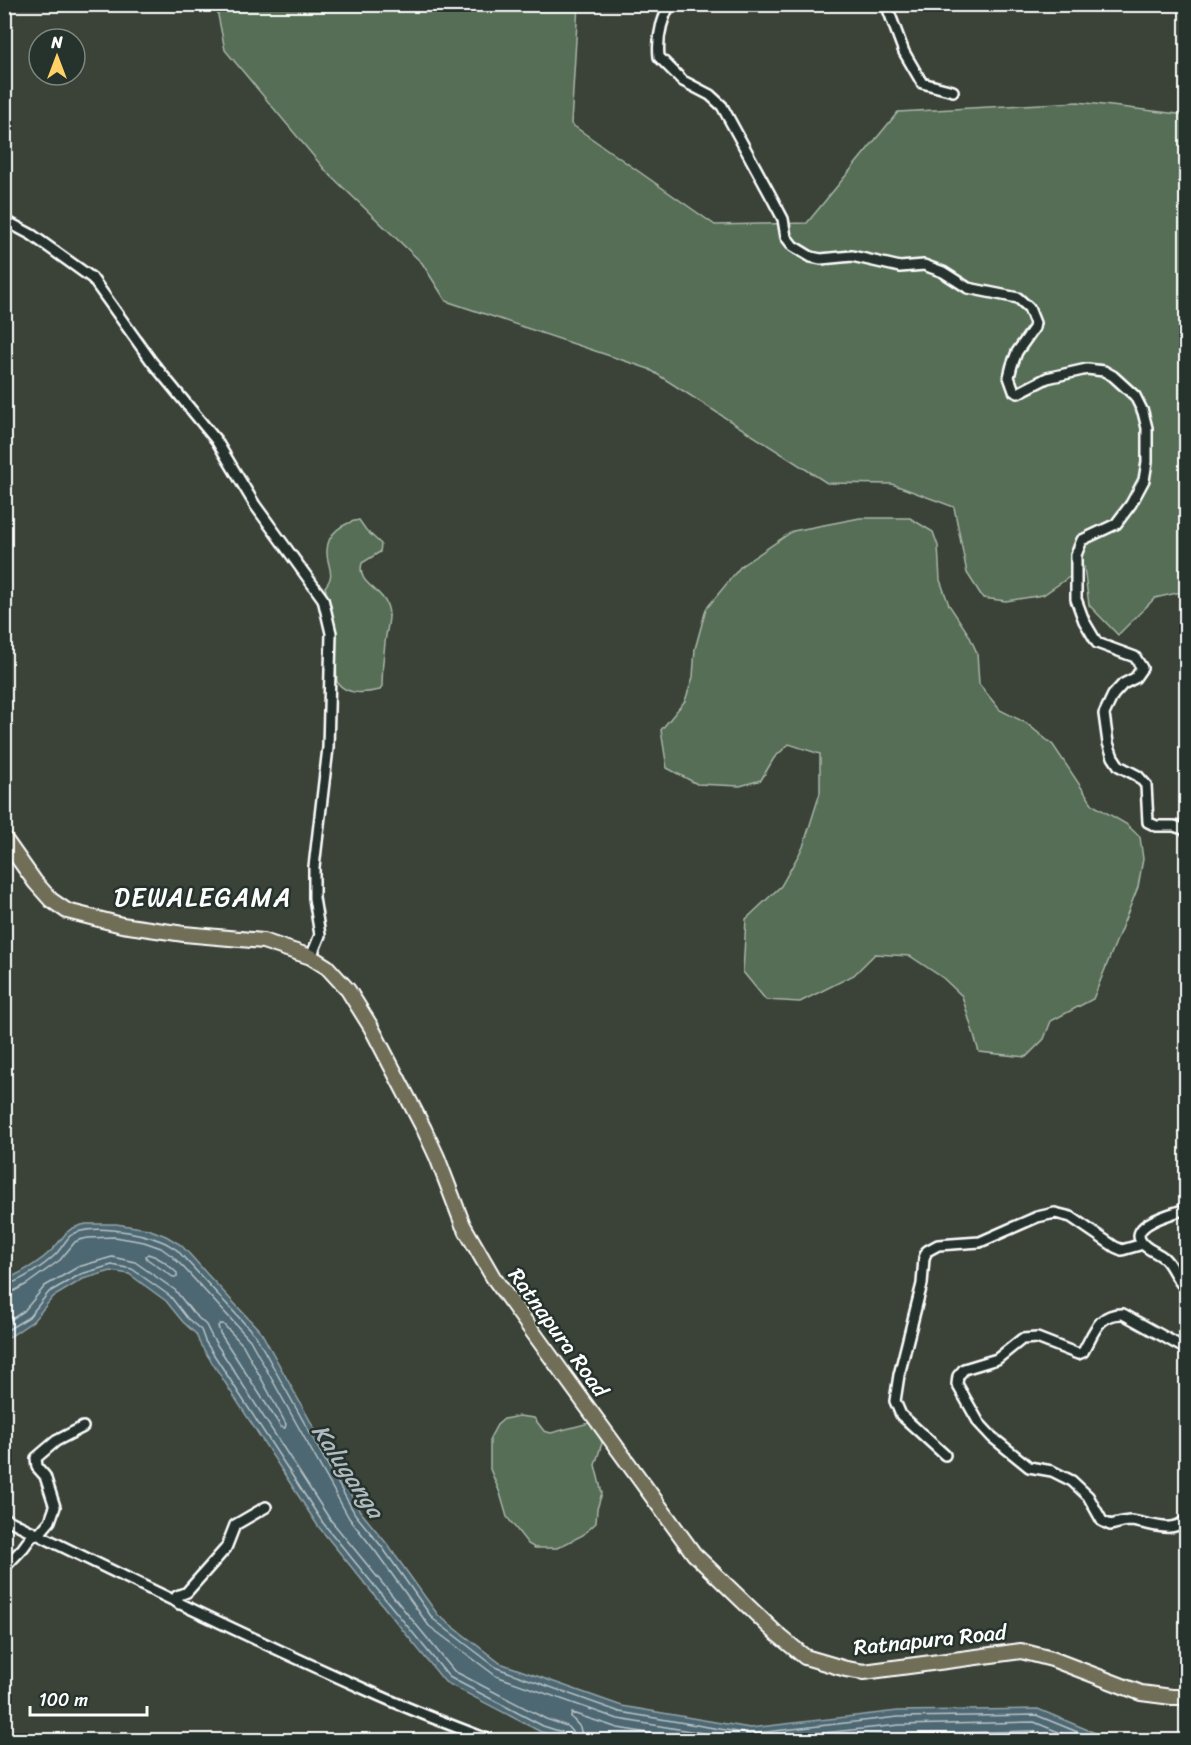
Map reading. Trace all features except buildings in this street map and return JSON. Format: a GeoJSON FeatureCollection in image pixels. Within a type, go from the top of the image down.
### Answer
{"type":"FeatureCollection","features":[{"type":"Feature","properties":{"kind":"highway","name":"Ratnapura Road"},"geometry":{"type":"LineString","coordinates":[[4,838],[35,882],[51,900],[66,911],[132,926],[263,942],[311,957],[327,967],[348,990],[371,1027],[424,1129],[463,1225],[492,1277],[694,1554],[777,1634],[805,1657],[864,1672],[1021,1651],[1052,1659],[1141,1693],[1186,1697]]}},
{"type":"Feature","properties":{"kind":"street"},"geometry":{"type":"LineString","coordinates":[[670,4],[657,39],[659,57],[683,81],[710,95],[722,105],[783,219],[786,237],[794,246],[811,257],[821,259],[852,256],[900,267],[924,265],[943,272],[968,288],[1018,298],[1029,308],[1035,323],[1017,352],[1009,377],[1014,391],[1018,393],[1047,378],[1086,369],[1104,371],[1135,396],[1143,412],[1147,428],[1147,462],[1144,480],[1131,504],[1116,524],[1083,540],[1076,555],[1076,599],[1083,621],[1097,643],[1135,657],[1142,668],[1135,678],[1124,684],[1113,695],[1104,714],[1108,743],[1113,757],[1119,766],[1138,776],[1146,785],[1148,822],[1156,826],[1174,826],[1186,830]]}},
{"type":"Feature","properties":{"kind":"street"},"geometry":{"type":"LineString","coordinates":[[886,4],[904,52],[922,83],[953,91]]}},
{"type":"Feature","properties":{"kind":"street"},"geometry":{"type":"LineString","coordinates":[[4,220],[32,235],[92,278],[152,362],[216,440],[255,505],[323,599],[331,633],[328,736],[314,867],[314,898],[320,935],[311,957]]}},
{"type":"Feature","properties":{"kind":"street"},"geometry":{"type":"LineString","coordinates":[[1184,1284],[1166,1259],[1143,1244],[1140,1232],[1148,1222],[1186,1209]]}},
{"type":"Feature","properties":{"kind":"street"},"geometry":{"type":"LineString","coordinates":[[945,1455],[901,1414],[895,1401],[899,1375],[922,1284],[924,1258],[927,1251],[938,1245],[980,1242],[1037,1217],[1055,1213],[1071,1217],[1122,1250],[1143,1244]]}},
{"type":"Feature","properties":{"kind":"street"},"geometry":{"type":"LineString","coordinates":[[1186,1349],[1123,1314],[1113,1314],[1102,1320],[1083,1352],[1078,1354],[1037,1338],[1022,1339],[997,1359],[964,1369],[958,1376],[957,1384],[979,1423],[992,1437],[1029,1467],[1052,1471],[1072,1482],[1088,1496],[1102,1521],[1110,1526],[1128,1521],[1161,1528],[1182,1524],[1186,1520]]}},
{"type":"Feature","properties":{"kind":"street"},"geometry":{"type":"LineString","coordinates":[[4,1568],[50,1521],[55,1507],[45,1476],[37,1467],[36,1458],[56,1441],[83,1427]]}},
{"type":"Feature","properties":{"kind":"street"},"geometry":{"type":"LineString","coordinates":[[179,1604],[177,1596],[187,1592],[226,1548],[235,1525],[266,1507]]}},
{"type":"Feature","properties":{"kind":"street"},"geometry":{"type":"LineString","coordinates":[[4,1518],[179,1604],[382,1696],[490,1740]]}},
{"type":"Feature","properties":{"kind":"green space"},"geometry":{"type":"Polygon","coordinates":[[[216,5],[578,5],[571,124],[715,225],[807,223],[898,112],[1078,102],[1186,115],[1186,591],[1155,598],[1118,635],[1089,605],[1084,567],[1043,595],[1006,601],[983,598],[967,573],[954,507],[892,484],[827,483],[649,369],[446,301],[422,263],[326,171],[225,50],[216,5]]]}},
{"type":"Feature","properties":{"kind":"green space"},"geometry":{"type":"Polygon","coordinates":[[[860,518],[910,518],[933,532],[938,546],[940,580],[949,605],[969,635],[977,653],[979,684],[1000,710],[1026,723],[1053,745],[1093,805],[1126,824],[1140,837],[1143,859],[1138,887],[1093,999],[1051,1021],[1044,1039],[1026,1057],[979,1052],[962,996],[943,978],[910,956],[875,954],[854,975],[800,1002],[766,1000],[743,972],[746,919],[781,886],[803,847],[820,793],[820,754],[789,744],[774,758],[761,780],[740,786],[697,784],[667,768],[661,730],[685,701],[693,677],[695,649],[706,609],[741,566],[793,531],[860,518]]]}},
{"type":"Feature","properties":{"kind":"green space"},"geometry":{"type":"Polygon","coordinates":[[[359,520],[381,544],[380,552],[362,563],[361,570],[366,581],[384,599],[389,614],[382,686],[380,690],[363,692],[346,690],[337,682],[334,626],[325,587],[331,573],[327,556],[330,539],[342,526],[359,520]]]}},
{"type":"Feature","properties":{"kind":"green space"},"geometry":{"type":"Polygon","coordinates":[[[519,1416],[534,1418],[544,1431],[551,1433],[589,1423],[599,1434],[602,1443],[595,1465],[602,1493],[596,1523],[583,1535],[557,1548],[535,1548],[528,1544],[507,1517],[490,1469],[490,1438],[497,1425],[504,1419],[519,1416]]]}},
{"type":"Feature","properties":{"kind":"water"},"geometry":{"type":"Polygon","coordinates":[[[86,1224],[116,1224],[148,1229],[181,1245],[261,1332],[360,1511],[387,1544],[438,1615],[500,1663],[622,1706],[750,1728],[898,1711],[1038,1709],[1112,1740],[569,1740],[541,1732],[445,1682],[318,1526],[200,1344],[196,1334],[166,1301],[129,1274],[111,1271],[83,1279],[53,1297],[33,1321],[5,1340],[5,1280],[24,1271],[42,1258],[70,1230],[86,1224]]]}},
{"type":"Feature","properties":{"kind":"district","name":"DEWALEGAMA"},"geometry":{"type":"Point","coordinates":[203,897]}},
{"type":"Feature","properties":{"kind":"water label","name":"Kaluganga"},"geometry":{"type":"Point","coordinates":[348,1471]}}]}
